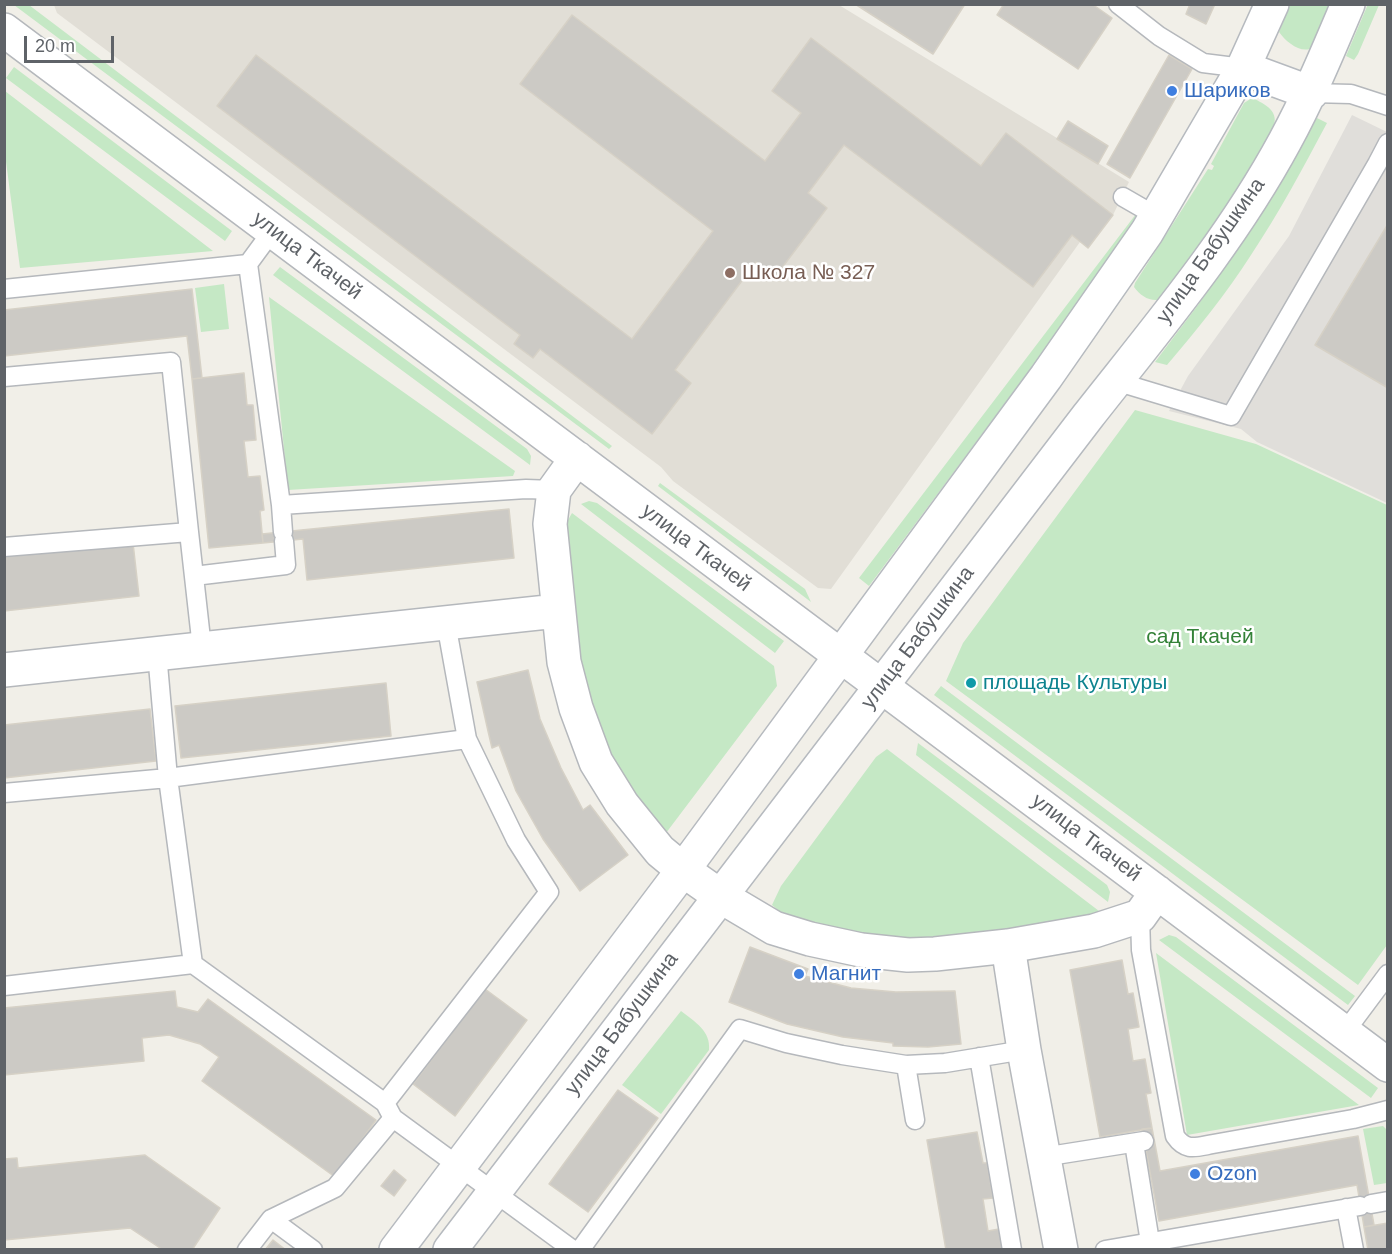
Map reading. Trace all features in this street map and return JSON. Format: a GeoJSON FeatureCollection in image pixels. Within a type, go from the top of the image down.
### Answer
{"type":"FeatureCollection","features":[{"type":"Feature","properties":{"kind":"street","name":"улица Бабушкина"},"geometry":{"type":"LineString","coordinates":[[396,1250],[683,870],[1046,377],[1147,232],[1243,68],[1272,4]]}},
{"type":"Feature","properties":{"kind":"street","name":"улица Бабушкина"},"geometry":{"type":"LineString","coordinates":[[450,1250],[1115,381],[1184,295],[1246,206],[1284,143],[1311,93],[1348,4]]}},
{"type":"Feature","properties":{"kind":"street","name":"улица Ткачей"},"geometry":{"type":"LineString","coordinates":[[7,37],[273,230],[840,657],[882,686],[1149,904],[1344,1033],[1388,1065]]}},
{"type":"Feature","properties":{"kind":"street"},"geometry":{"type":"LineString","coordinates":[[1243,68],[1311,93]]}},
{"type":"Feature","properties":{"kind":"street"},"geometry":{"type":"LineString","coordinates":[[577,458],[554,490],[549,524],[564,662],[576,708],[596,762],[622,804],[660,851],[683,870],[720,896],[774,928],[810,939],[861,950],[917,955],[1008,946],[1094,931],[1149,904]]}},
{"type":"Feature","properties":{"kind":"street"},"geometry":{"type":"LineString","coordinates":[[4,670],[557,611]]}},
{"type":"Feature","properties":{"kind":"street"},"geometry":{"type":"LineString","coordinates":[[1008,946],[1024,1050],[1061,1250]]}},
{"type":"Feature","properties":{"kind":"lane"},"geometry":{"type":"LineString","coordinates":[[1118,4],[1158,36],[1203,63],[1243,68]]}},
{"type":"Feature","properties":{"kind":"lane"},"geometry":{"type":"LineString","coordinates":[[1311,93],[1351,94],[1388,106]]}},
{"type":"Feature","properties":{"kind":"lane"},"geometry":{"type":"LineString","coordinates":[[1115,381],[1231,416],[1388,143]]}},
{"type":"Feature","properties":{"kind":"lane"},"geometry":{"type":"LineString","coordinates":[[1123,197],[1156,216]]}},
{"type":"Feature","properties":{"kind":"lane"},"geometry":{"type":"LineString","coordinates":[[194,576],[286,566],[248,264],[273,230]]}},
{"type":"Feature","properties":{"kind":"lane"},"geometry":{"type":"LineString","coordinates":[[4,289],[248,264]]}},
{"type":"Feature","properties":{"kind":"lane"},"geometry":{"type":"LineString","coordinates":[[4,377],[171,362],[202,648]]}},
{"type":"Feature","properties":{"kind":"lane"},"geometry":{"type":"LineString","coordinates":[[280,505],[526,489],[554,490]]}},
{"type":"Feature","properties":{"kind":"lane"},"geometry":{"type":"LineString","coordinates":[[4,547],[189,532]]}},
{"type":"Feature","properties":{"kind":"lane"},"geometry":{"type":"LineString","coordinates":[[247,1250],[271,1219],[335,1188],[389,1110],[549,892],[520,847],[467,739],[446,622]]}},
{"type":"Feature","properties":{"kind":"lane"},"geometry":{"type":"LineString","coordinates":[[157,653],[168,778],[193,964]]}},
{"type":"Feature","properties":{"kind":"lane"},"geometry":{"type":"LineString","coordinates":[[4,793],[168,778],[467,739]]}},
{"type":"Feature","properties":{"kind":"lane"},"geometry":{"type":"LineString","coordinates":[[1149,904],[1142,950],[1175,1136],[1181,1144],[1190,1148],[1353,1119],[1388,1110]]}},
{"type":"Feature","properties":{"kind":"lane"},"geometry":{"type":"LineString","coordinates":[[4,986],[193,964],[573,1250]]}},
{"type":"Feature","properties":{"kind":"lane"},"geometry":{"type":"LineString","coordinates":[[1344,1033],[1388,974]]}},
{"type":"Feature","properties":{"kind":"lane"},"geometry":{"type":"LineString","coordinates":[[579,1250],[740,1029],[786,1043],[906,1065],[945,1063],[1024,1050]]}},
{"type":"Feature","properties":{"kind":"lane"},"geometry":{"type":"LineString","coordinates":[[979,1057],[1012,1250]]}},
{"type":"Feature","properties":{"kind":"lane"},"geometry":{"type":"LineString","coordinates":[[906,1065],[915,1120]]}},
{"type":"Feature","properties":{"kind":"lane"},"geometry":{"type":"LineString","coordinates":[[1044,1157],[1175,1136]]}},
{"type":"Feature","properties":{"kind":"lane"},"geometry":{"type":"LineString","coordinates":[[1144,1141],[1150,1242]]}},
{"type":"Feature","properties":{"kind":"lane"},"geometry":{"type":"LineString","coordinates":[[1105,1250],[1150,1242],[1187,1243],[1366,1205],[1354,1250]]}},
{"type":"Feature","properties":{"kind":"lane"},"geometry":{"type":"LineString","coordinates":[[271,1219],[314,1250]]}},
{"type":"Feature","properties":{"kind":"shaded area","name":"Школа № 327"},"geometry":{"type":"Polygon","coordinates":[[[54,5],[839,5],[1129,182],[1113,215],[1088,248],[1080,242],[831,589],[818,588],[673,481],[661,467],[57,13],[54,5]]]}},
{"type":"Feature","properties":{"kind":"shaded area"},"geometry":{"type":"Polygon","coordinates":[[[1352,115],[1387,132],[1387,503],[1257,442],[1241,429],[1169,411],[1188,376],[1289,236],[1352,115]]]}},
{"type":"Feature","properties":{"kind":"green space"},"geometry":{"type":"Polygon","coordinates":[[[1368,4],[1379,5],[1354,60],[1346,56],[1368,4]]]}},
{"type":"Feature","properties":{"kind":"green space"},"geometry":{"type":"Polygon","coordinates":[[[14,5],[29,5],[612,446],[609,449],[14,5]]]}},
{"type":"Feature","properties":{"kind":"green space"},"geometry":{"type":"Polygon","coordinates":[[[1290,5],[1331,5],[1312,48],[1303,49],[1294,46],[1279,32],[1290,5]]]}},
{"type":"Feature","properties":{"kind":"green space"},"geometry":{"type":"Polygon","coordinates":[[[14,67],[232,231],[225,241],[6,78],[14,67]]]}},
{"type":"Feature","properties":{"kind":"green space"},"geometry":{"type":"Polygon","coordinates":[[[4,91],[213,251],[20,268],[5,154],[4,91]]]}},
{"type":"Feature","properties":{"kind":"green space"},"geometry":{"type":"Polygon","coordinates":[[[1252,98],[1267,106],[1273,113],[1275,122],[1273,128],[1220,215],[1161,298],[1151,300],[1144,297],[1134,287],[1135,283],[1208,169],[1212,170],[1214,166],[1211,164],[1244,103],[1252,98]]]}},
{"type":"Feature","properties":{"kind":"green space"},"geometry":{"type":"Polygon","coordinates":[[[1317,118],[1327,123],[1261,239],[1211,312],[1167,365],[1155,362],[1198,305],[1260,215],[1317,118]]]}},
{"type":"Feature","properties":{"kind":"green space"},"geometry":{"type":"Polygon","coordinates":[[[1136,214],[1143,218],[869,586],[859,578],[1136,214]]]}},
{"type":"Feature","properties":{"kind":"green space"},"geometry":{"type":"Polygon","coordinates":[[[280,267],[527,449],[531,456],[530,465],[273,275],[280,267]]]}},
{"type":"Feature","properties":{"kind":"green space"},"geometry":{"type":"Polygon","coordinates":[[[224,284],[229,329],[201,332],[195,288],[224,284]]]}},
{"type":"Feature","properties":{"kind":"green space"},"geometry":{"type":"Polygon","coordinates":[[[269,297],[515,471],[513,476],[288,490],[269,297]]]}},
{"type":"Feature","properties":{"kind":"green space","name":"сад Ткачей"},"geometry":{"type":"Polygon","coordinates":[[[1135,410],[1256,444],[1387,505],[1387,945],[1358,985],[946,681],[963,643],[1135,410]]]}},
{"type":"Feature","properties":{"kind":"green space"},"geometry":{"type":"Polygon","coordinates":[[[660,483],[805,589],[811,602],[658,486],[660,483]]]}},
{"type":"Feature","properties":{"kind":"green space"},"geometry":{"type":"Polygon","coordinates":[[[589,501],[597,503],[784,641],[775,653],[581,504],[589,501]]]}},
{"type":"Feature","properties":{"kind":"green space"},"geometry":{"type":"Polygon","coordinates":[[[572,513],[774,666],[777,686],[666,833],[635,796],[610,754],[590,704],[577,660],[563,529],[572,513]]]}},
{"type":"Feature","properties":{"kind":"green space"},"geometry":{"type":"Polygon","coordinates":[[[941,686],[1355,996],[1348,1005],[934,695],[941,686]]]}},
{"type":"Feature","properties":{"kind":"green space"},"geometry":{"type":"Polygon","coordinates":[[[918,743],[1107,885],[1110,892],[1108,902],[916,755],[918,743]]]}},
{"type":"Feature","properties":{"kind":"green space"},"geometry":{"type":"Polygon","coordinates":[[[887,749],[1099,911],[1085,917],[926,943],[865,936],[811,925],[784,915],[772,905],[781,886],[876,757],[887,749]]]}},
{"type":"Feature","properties":{"kind":"green space"},"geometry":{"type":"Polygon","coordinates":[[[1169,935],[1176,937],[1378,1088],[1371,1098],[1159,940],[1169,935]]]}},
{"type":"Feature","properties":{"kind":"green space"},"geometry":{"type":"Polygon","coordinates":[[[1156,953],[1359,1105],[1187,1135],[1156,953]]]}},
{"type":"Feature","properties":{"kind":"green space"},"geometry":{"type":"Polygon","coordinates":[[[681,1011],[705,1032],[709,1050],[661,1114],[622,1085],[681,1011]]]}},
{"type":"Feature","properties":{"kind":"green space"},"geometry":{"type":"Polygon","coordinates":[[[1383,1126],[1387,1130],[1387,1183],[1374,1185],[1363,1129],[1383,1126]]]}},
{"type":"Feature","properties":{"kind":"building"},"geometry":{"type":"Polygon","coordinates":[[[855,4],[965,4],[933,54],[855,4]]]}},
{"type":"Feature","properties":{"kind":"building"},"geometry":{"type":"Polygon","coordinates":[[[1004,4],[1092,4],[1112,18],[1078,69],[997,15],[1004,4]]]}},
{"type":"Feature","properties":{"kind":"building"},"geometry":{"type":"Polygon","coordinates":[[[1190,4],[1215,4],[1206,24],[1186,14],[1190,4]]]}},
{"type":"Feature","properties":{"kind":"building"},"geometry":{"type":"Polygon","coordinates":[[[572,15],[765,161],[801,113],[772,91],[811,38],[981,166],[1006,133],[1113,215],[1088,248],[1072,235],[1033,287],[844,145],[808,193],[827,208],[775,277],[756,262],[675,370],[691,383],[652,434],[540,349],[533,358],[514,344],[520,335],[217,106],[256,55],[632,339],[713,231],[520,84],[572,15]]]}},
{"type":"Feature","properties":{"kind":"building"},"geometry":{"type":"Polygon","coordinates":[[[1169,55],[1192,69],[1130,178],[1107,164],[1169,55]]]}},
{"type":"Feature","properties":{"kind":"building"},"geometry":{"type":"Polygon","coordinates":[[[1068,121],[1108,146],[1098,164],[1057,139],[1068,121]]]}},
{"type":"Feature","properties":{"kind":"building"},"geometry":{"type":"Polygon","coordinates":[[[1388,224],[1388,388],[1315,345],[1388,224]]]}},
{"type":"Feature","properties":{"kind":"building"},"geometry":{"type":"Polygon","coordinates":[[[192,289],[202,378],[192,379],[187,336],[4,356],[4,310],[192,289]]]}},
{"type":"Feature","properties":{"kind":"building"},"geometry":{"type":"Polygon","coordinates":[[[244,373],[247,405],[253,405],[256,440],[244,441],[248,477],[260,476],[264,510],[260,511],[263,543],[209,548],[192,379],[244,373]]]}},
{"type":"Feature","properties":{"kind":"building"},"geometry":{"type":"Polygon","coordinates":[[[509,509],[514,558],[307,580],[303,539],[263,543],[262,534],[509,509]]]}},
{"type":"Feature","properties":{"kind":"building"},"geometry":{"type":"Polygon","coordinates":[[[133,543],[139,596],[4,611],[4,557],[133,543]]]}},
{"type":"Feature","properties":{"kind":"building"},"geometry":{"type":"Polygon","coordinates":[[[528,670],[540,719],[561,768],[583,810],[590,805],[628,855],[580,891],[543,839],[516,791],[499,745],[492,748],[488,731],[477,682],[528,670]]]}},
{"type":"Feature","properties":{"kind":"building"},"geometry":{"type":"Polygon","coordinates":[[[386,683],[391,736],[181,758],[175,706],[386,683]]]}},
{"type":"Feature","properties":{"kind":"building"},"geometry":{"type":"Polygon","coordinates":[[[150,709],[156,761],[4,778],[4,725],[150,709]]]}},
{"type":"Feature","properties":{"kind":"building"},"geometry":{"type":"Polygon","coordinates":[[[750,947],[808,969],[805,976],[851,988],[896,992],[955,991],[961,1044],[928,1047],[893,1046],[893,1043],[843,1037],[787,1024],[729,1002],[750,947]]]}},
{"type":"Feature","properties":{"kind":"building"},"geometry":{"type":"Polygon","coordinates":[[[1122,960],[1128,994],[1133,993],[1139,1027],[1128,1029],[1133,1061],[1145,1059],[1151,1093],[1146,1094],[1152,1128],[1100,1137],[1070,970],[1122,960]]]}},
{"type":"Feature","properties":{"kind":"building"},"geometry":{"type":"Polygon","coordinates":[[[485,989],[527,1020],[455,1116],[413,1084],[485,989]]]}},
{"type":"Feature","properties":{"kind":"building"},"geometry":{"type":"Polygon","coordinates":[[[175,991],[177,1007],[198,1012],[208,999],[376,1120],[335,1177],[202,1081],[219,1057],[200,1044],[169,1035],[142,1038],[144,1061],[4,1075],[4,1008],[175,991]]]}},
{"type":"Feature","properties":{"kind":"building"},"geometry":{"type":"Polygon","coordinates":[[[618,1090],[658,1118],[588,1212],[549,1184],[618,1090]]]}},
{"type":"Feature","properties":{"kind":"building"},"geometry":{"type":"Polygon","coordinates":[[[1152,1128],[1160,1171],[1358,1136],[1374,1225],[1364,1227],[1357,1185],[1159,1221],[1142,1129],[1152,1128]]]}},
{"type":"Feature","properties":{"kind":"building"},"geometry":{"type":"Polygon","coordinates":[[[977,1132],[983,1163],[987,1163],[993,1198],[983,1199],[988,1231],[999,1229],[1003,1250],[946,1250],[927,1140],[977,1132]]]}},
{"type":"Feature","properties":{"kind":"building"},"geometry":{"type":"Polygon","coordinates":[[[145,1155],[220,1208],[192,1250],[163,1250],[130,1228],[4,1240],[4,1159],[17,1158],[18,1168],[145,1155]]]}},
{"type":"Feature","properties":{"kind":"building"},"geometry":{"type":"Polygon","coordinates":[[[394,1170],[406,1180],[394,1196],[381,1186],[394,1170]]]}},
{"type":"Feature","properties":{"kind":"building"},"geometry":{"type":"Polygon","coordinates":[[[1388,1223],[1388,1250],[1368,1250],[1364,1227],[1388,1223]]]}},
{"type":"Feature","properties":{"kind":"building"},"geometry":{"type":"Polygon","coordinates":[[[273,1240],[286,1250],[265,1250],[273,1240]]]}},
{"type":"Feature","properties":{"kind":"place","name":"Шариков"},"geometry":{"type":"Point","coordinates":[1172,91]}},
{"type":"Feature","properties":{"kind":"place","name":"Школа № 327"},"geometry":{"type":"Point","coordinates":[730,273]}},
{"type":"Feature","properties":{"kind":"place","name":"площадь Культуры"},"geometry":{"type":"Point","coordinates":[971,683]}},
{"type":"Feature","properties":{"kind":"place","name":"Магнит"},"geometry":{"type":"Point","coordinates":[799,974]}},
{"type":"Feature","properties":{"kind":"place","name":"Ozon"},"geometry":{"type":"Point","coordinates":[1195,1174]}}]}
